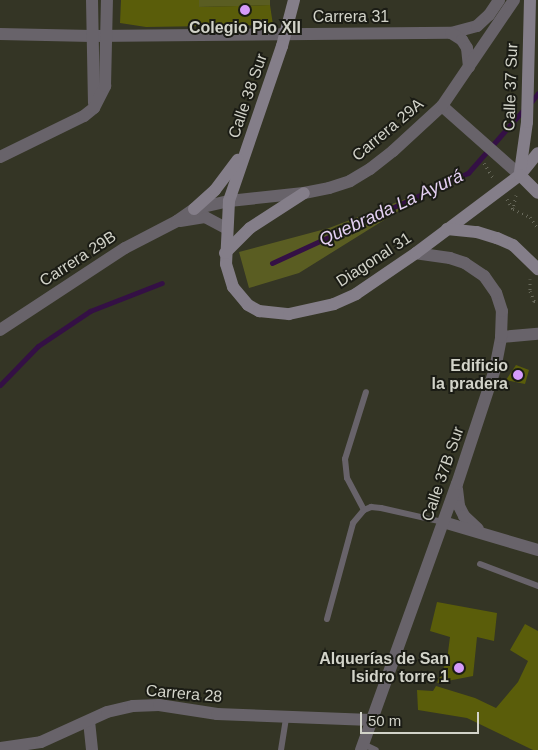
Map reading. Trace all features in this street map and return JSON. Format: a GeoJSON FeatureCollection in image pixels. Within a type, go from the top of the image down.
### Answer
{"type":"FeatureCollection","features":[{"type":"Feature","properties":{"kind":"main road","name":"Calle 38 Sur"},"geometry":{"type":"LineString","coordinates":[[228,201],[286,34],[294,0]]}},
{"type":"Feature","properties":{"kind":"main road","name":"Calle 37 Sur"},"geometry":{"type":"LineString","coordinates":[[520,175],[528,113],[530,0]]}},
{"type":"Feature","properties":{"kind":"main road"},"geometry":{"type":"LineString","coordinates":[[194,209],[222,183],[251,139]]}},
{"type":"Feature","properties":{"kind":"main road","name":"Diagonal 31"},"geometry":{"type":"LineString","coordinates":[[228,201],[225,254],[233,287],[248,305],[259,311],[288,314],[334,304],[356,294],[416,253],[520,175],[538,153]]}},
{"type":"Feature","properties":{"kind":"main road"},"geometry":{"type":"LineString","coordinates":[[520,175],[538,193]]}},
{"type":"Feature","properties":{"kind":"main road"},"geometry":{"type":"LineString","coordinates":[[225,254],[246,232],[262,219],[304,193]]}},
{"type":"Feature","properties":{"kind":"main road"},"geometry":{"type":"LineString","coordinates":[[447,230],[477,232],[497,238],[513,245],[538,269]]}},
{"type":"Feature","properties":{"kind":"street"},"geometry":{"type":"LineString","coordinates":[[92,0],[94,108]]}},
{"type":"Feature","properties":{"kind":"street"},"geometry":{"type":"LineString","coordinates":[[0,157],[84,116],[94,108],[105,86],[108,0]]}},
{"type":"Feature","properties":{"kind":"street","name":"Carrera 31"},"geometry":{"type":"LineString","coordinates":[[0,34],[107,36],[451,33],[477,26],[489,15],[499,0]]}},
{"type":"Feature","properties":{"kind":"street","name":"Carrera 29A"},"geometry":{"type":"LineString","coordinates":[[228,201],[304,193],[350,181],[370,169],[393,151],[442,106],[514,0]]}},
{"type":"Feature","properties":{"kind":"street"},"geometry":{"type":"LineString","coordinates":[[451,33],[462,40],[466,48],[469,66]]}},
{"type":"Feature","properties":{"kind":"street"},"geometry":{"type":"LineString","coordinates":[[442,106],[520,175]]}},
{"type":"Feature","properties":{"kind":"street","name":"Carrera 29B"},"geometry":{"type":"LineString","coordinates":[[0,330],[125,248],[177,221],[194,209],[228,201]]}},
{"type":"Feature","properties":{"kind":"street","name":"Carrera 29B"},"geometry":{"type":"LineString","coordinates":[[177,221],[205,217],[226,228]]}},
{"type":"Feature","properties":{"kind":"street","name":"Calle 37B Sur"},"geometry":{"type":"LineString","coordinates":[[362,747],[457,484],[495,369],[501,337],[502,311],[496,293],[484,276],[465,263],[450,258],[416,253]]}},
{"type":"Feature","properties":{"kind":"street"},"geometry":{"type":"LineString","coordinates":[[501,337],[538,334]]}},
{"type":"Feature","properties":{"kind":"street"},"geometry":{"type":"LineString","coordinates":[[457,484],[459,506],[464,516],[480,532]]}},
{"type":"Feature","properties":{"kind":"street"},"geometry":{"type":"LineString","coordinates":[[443,522],[538,550]]}},
{"type":"Feature","properties":{"kind":"street","name":"Carrera 28"},"geometry":{"type":"LineString","coordinates":[[0,748],[13,748],[41,742],[108,712],[132,706],[159,705],[217,714],[372,720]]}},
{"type":"Feature","properties":{"kind":"street"},"geometry":{"type":"LineString","coordinates":[[89,721],[92,750]]}},
{"type":"Feature","properties":{"kind":"lane"},"geometry":{"type":"LineString","coordinates":[[364,510],[348,478],[345,459],[366,392]]}},
{"type":"Feature","properties":{"kind":"lane"},"geometry":{"type":"LineString","coordinates":[[326,619],[353,523],[364,510],[371,507],[381,508],[443,522]]}},
{"type":"Feature","properties":{"kind":"lane"},"geometry":{"type":"LineString","coordinates":[[480,564],[538,586]]}},
{"type":"Feature","properties":{"kind":"lane"},"geometry":{"type":"LineString","coordinates":[[281,750],[286,718]]}},
{"type":"Feature","properties":{"kind":"lane"},"geometry":{"type":"LineString","coordinates":[[362,747],[376,750]]}},
{"type":"Feature","properties":{"kind":"path"},"geometry":{"type":"LineString","coordinates":[[520,175],[513,209],[530,217],[537,226]]}},
{"type":"Feature","properties":{"kind":"green space"},"geometry":{"type":"Polygon","coordinates":[[[199,0],[270,0],[270,5],[199,7],[199,0]]]}},
{"type":"Feature","properties":{"kind":"green space"},"geometry":{"type":"Polygon","coordinates":[[[437,187],[299,273],[249,288],[239,252],[329,228],[437,187]]]}},
{"type":"Feature","properties":{"kind":"building"},"geometry":{"type":"Polygon","coordinates":[[[121,0],[199,0],[199,7],[270,5],[273,25],[146,27],[120,23],[121,0]]]}},
{"type":"Feature","properties":{"kind":"building","name":"Edificio la pradera"},"geometry":{"type":"Polygon","coordinates":[[[516,365],[529,370],[525,384],[506,380],[516,365]]]}},
{"type":"Feature","properties":{"kind":"building","name":"Alquerías de San Isidro torre 1"},"geometry":{"type":"Polygon","coordinates":[[[437,602],[497,613],[494,641],[477,637],[473,676],[437,683],[447,660],[450,637],[430,631],[437,602]]]}},
{"type":"Feature","properties":{"kind":"building"},"geometry":{"type":"Polygon","coordinates":[[[525,624],[538,631],[538,750],[533,750],[467,718],[418,710],[417,690],[433,691],[436,686],[475,698],[496,708],[518,682],[528,661],[510,650],[525,624]]]}},
{"type":"Feature","properties":{"kind":"waterway","name":"Quebrada La Ayurá"},"geometry":{"type":"LineString","coordinates":[[531,102],[538,93]]}},
{"type":"Feature","properties":{"kind":"waterway","name":"Quebrada La Ayurá"},"geometry":{"type":"LineString","coordinates":[[272,263],[468,173],[525,108]]}},
{"type":"Feature","properties":{"kind":"waterway","name":"Quebrada La Ayurá"},"geometry":{"type":"LineString","coordinates":[[0,385],[38,346],[90,311],[162,283]]}},
{"type":"Feature","properties":{"kind":"place","name":"Colegio Pio XII"},"geometry":{"type":"Point","coordinates":[245,10]}},
{"type":"Feature","properties":{"kind":"place","name":"Edificio la pradera"},"geometry":{"type":"Point","coordinates":[518,375]}},
{"type":"Feature","properties":{"kind":"place","name":"Alquerías de San Isidro torre 1"},"geometry":{"type":"Point","coordinates":[459,668]}}]}
